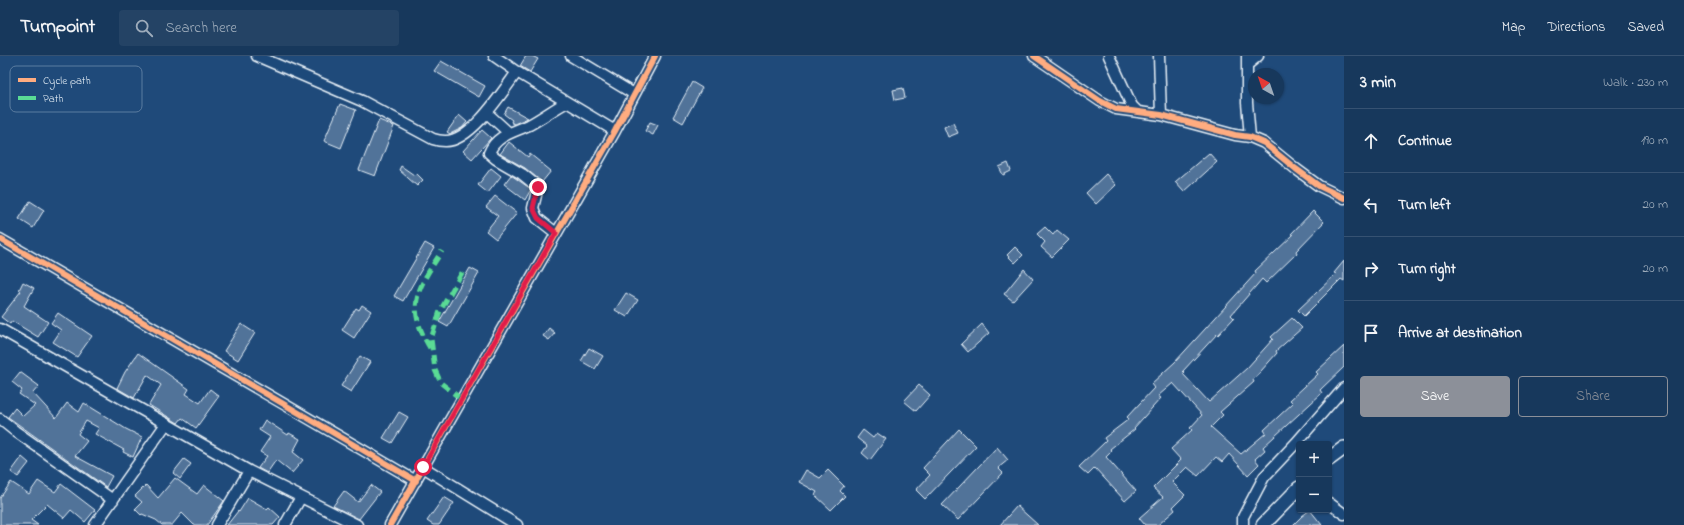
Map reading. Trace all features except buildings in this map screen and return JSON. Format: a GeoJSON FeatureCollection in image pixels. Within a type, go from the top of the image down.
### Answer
{"type":"FeatureCollection","features":[{"type":"Feature","properties":{"kind":"main road"},"geometry":{"type":"LineString","coordinates":[[1332,457],[1344,448]]}},
{"type":"Feature","properties":{"kind":"main road"},"geometry":{"type":"LineString","coordinates":[[1263,525],[1296,491]]}},
{"type":"Feature","properties":{"kind":"street"},"geometry":{"type":"LineString","coordinates":[[257,56],[362,102],[433,139],[446,142],[455,139],[470,130],[486,113],[517,72]]}},
{"type":"Feature","properties":{"kind":"street"},"geometry":{"type":"LineString","coordinates":[[494,56],[517,72],[615,131]]}},
{"type":"Feature","properties":{"kind":"street"},"geometry":{"type":"LineString","coordinates":[[571,56],[634,94]]}},
{"type":"Feature","properties":{"kind":"street"},"geometry":{"type":"LineString","coordinates":[[390,525],[615,131],[655,56]]}},
{"type":"Feature","properties":{"kind":"street"},"geometry":{"type":"LineString","coordinates":[[1034,56],[1105,104],[1116,109],[1129,112],[1161,115],[1235,135],[1250,137],[1264,143],[1296,170],[1319,186],[1344,198]]}},
{"type":"Feature","properties":{"kind":"street"},"geometry":{"type":"LineString","coordinates":[[1109,56],[1132,106],[1138,112]]}},
{"type":"Feature","properties":{"kind":"street"},"geometry":{"type":"LineString","coordinates":[[1159,56],[1161,115]]}},
{"type":"Feature","properties":{"kind":"street"},"geometry":{"type":"LineString","coordinates":[[1250,137],[1247,104],[1247,60],[1258,56]]}},
{"type":"Feature","properties":{"kind":"street"},"geometry":{"type":"LineString","coordinates":[[556,233],[538,218],[533,208],[538,187],[522,174],[496,159],[489,153],[497,141],[509,133],[528,125],[567,102]]}},
{"type":"Feature","properties":{"kind":"street"},"geometry":{"type":"LineString","coordinates":[[486,113],[509,133]]}},
{"type":"Feature","properties":{"kind":"street"},"geometry":{"type":"LineString","coordinates":[[0,239],[416,480]]}},
{"type":"Feature","properties":{"kind":"street"},"geometry":{"type":"LineString","coordinates":[[0,329],[249,471],[357,525]]}},
{"type":"Feature","properties":{"kind":"street"},"geometry":{"type":"LineString","coordinates":[[1243,525],[1243,517],[1264,477],[1344,388]]}},
{"type":"Feature","properties":{"kind":"street"},"geometry":{"type":"LineString","coordinates":[[0,419],[113,500]]}},
{"type":"Feature","properties":{"kind":"street"},"geometry":{"type":"LineString","coordinates":[[95,525],[166,424]]}},
{"type":"Feature","properties":{"kind":"street"},"geometry":{"type":"LineString","coordinates":[[423,467],[517,525]]}},
{"type":"Feature","properties":{"kind":"street"},"geometry":{"type":"LineString","coordinates":[[217,525],[249,471]]}},
{"type":"Feature","properties":{"kind":"street"},"geometry":{"type":"LineString","coordinates":[[285,525],[301,497]]}},
{"type":"Feature","properties":{"kind":"street"},"geometry":{"type":"LineString","coordinates":[[1332,505],[1344,514]]}},
{"type":"Feature","properties":{"kind":"marked path"},"geometry":{"type":"LineString","coordinates":[[430,348],[422,333],[418,320],[416,309],[417,298],[426,276],[442,251]]}},
{"type":"Feature","properties":{"kind":"marked path"},"geometry":{"type":"LineString","coordinates":[[461,399],[441,383],[435,370],[431,339],[440,311],[463,271]]}},
{"type":"Feature","properties":{"kind":"cycle path"},"geometry":{"type":"LineString","coordinates":[[390,525],[615,131],[655,56]]}},
{"type":"Feature","properties":{"kind":"cycle path"},"geometry":{"type":"LineString","coordinates":[[1034,56],[1100,101],[1116,109],[1161,115],[1235,135],[1250,137],[1264,143],[1319,186],[1344,198]]}},
{"type":"Feature","properties":{"kind":"cycle path"},"geometry":{"type":"LineString","coordinates":[[0,239],[416,481]]}},
{"type":"Feature","properties":{"kind":"route"},"geometry":{"type":"LineString","coordinates":[[423,467],[556,233],[538,218],[533,208],[538,187]]}}]}
